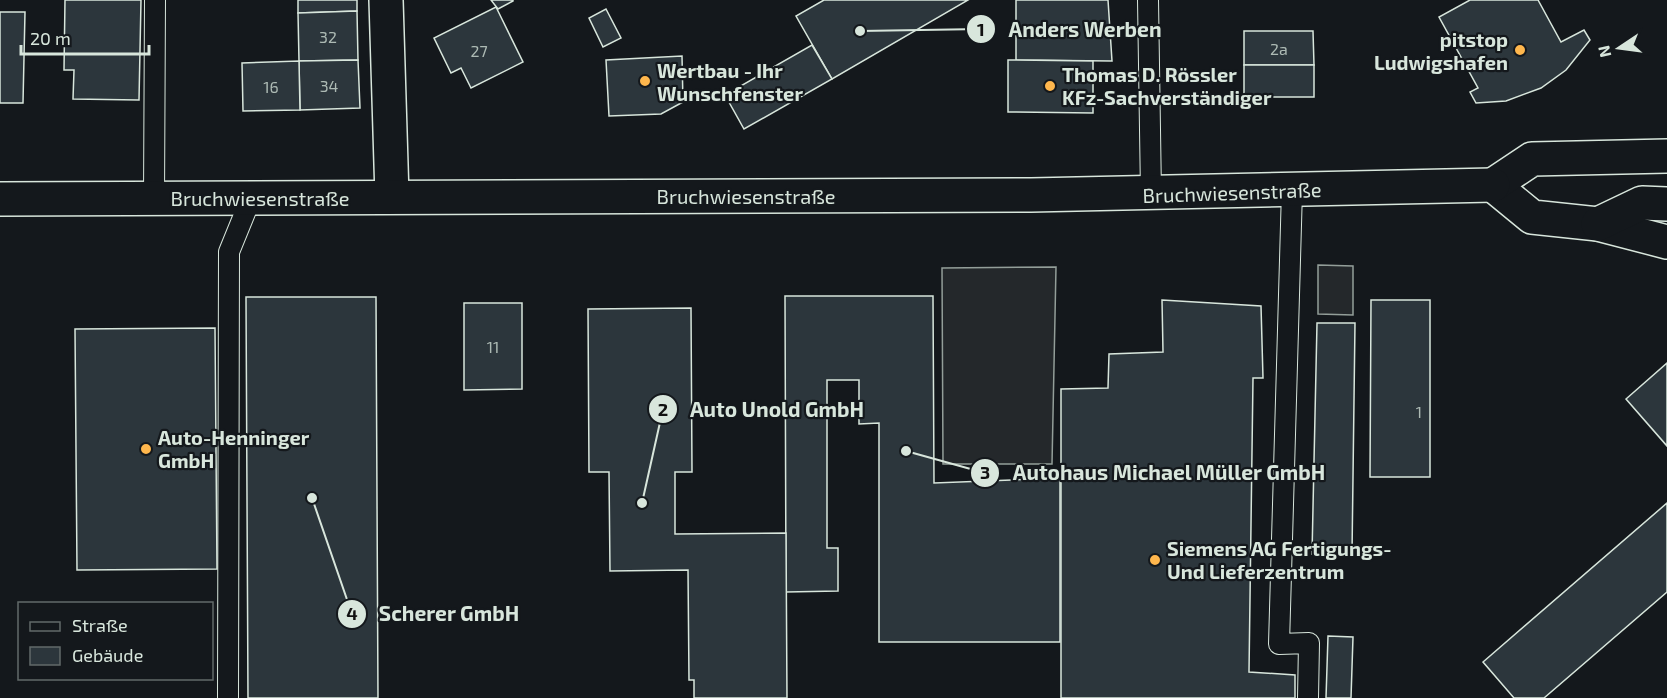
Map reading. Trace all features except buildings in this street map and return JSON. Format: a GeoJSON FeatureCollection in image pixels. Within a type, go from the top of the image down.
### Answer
{"type":"FeatureCollection","features":[{"type":"Feature","properties":{"kind":"main road"},"geometry":{"type":"LineString","coordinates":[[386,0],[392,197]]}},
{"type":"Feature","properties":{"kind":"main road"},"geometry":{"type":"LineString","coordinates":[[1661,149],[1532,159],[1493,185],[1532,217],[1598,224],[1667,242]]}},
{"type":"Feature","properties":{"kind":"main road","name":"Bruchwiesenstraße"},"geometry":{"type":"LineString","coordinates":[[0,199],[1151,194],[1493,185]]}},
{"type":"Feature","properties":{"kind":"main road"},"geometry":{"type":"LineString","coordinates":[[1598,224],[1642,203],[1667,204]]}},
{"type":"Feature","properties":{"kind":"lane"},"geometry":{"type":"LineString","coordinates":[[154,198],[155,0]]}},
{"type":"Feature","properties":{"kind":"lane"},"geometry":{"type":"LineString","coordinates":[[1148,0],[1151,194]]}},
{"type":"Feature","properties":{"kind":"lane"},"geometry":{"type":"LineString","coordinates":[[1292,189],[1279,644],[1309,643],[1308,698]]}},
{"type":"Feature","properties":{"kind":"lane"},"geometry":{"type":"LineString","coordinates":[[228,698],[229,252],[251,198]]}},
{"type":"Feature","properties":{"kind":"shaded area"},"geometry":{"type":"Polygon","coordinates":[[[1318,265],[1353,266],[1353,315],[1318,314],[1318,265]]]}},
{"type":"Feature","properties":{"kind":"shaded area"},"geometry":{"type":"Polygon","coordinates":[[[1056,267],[1052,464],[943,464],[942,268],[1056,267]]]}},
{"type":"Feature","properties":{"kind":"place","name":"Anders Werben"},"geometry":{"type":"Point","coordinates":[860,31]}},
{"type":"Feature","properties":{"kind":"place","name":"pitstop Ludwigshafen"},"geometry":{"type":"Point","coordinates":[1520,50]}},
{"type":"Feature","properties":{"kind":"place","name":"Wertbau - Ihr Wunschfenster"},"geometry":{"type":"Point","coordinates":[645,81]}},
{"type":"Feature","properties":{"kind":"place","name":"Thomas D. Rössler KFz-Sachverständiger"},"geometry":{"type":"Point","coordinates":[1050,86]}},
{"type":"Feature","properties":{"kind":"place","name":"Auto-Henninger GmbH"},"geometry":{"type":"Point","coordinates":[146,449]}},
{"type":"Feature","properties":{"kind":"place","name":"Autohaus Michael Müller GmbH"},"geometry":{"type":"Point","coordinates":[906,451]}},
{"type":"Feature","properties":{"kind":"place","name":"Scherer GmbH"},"geometry":{"type":"Point","coordinates":[312,498]}},
{"type":"Feature","properties":{"kind":"place","name":"Auto Unold GmbH"},"geometry":{"type":"Point","coordinates":[642,503]}},
{"type":"Feature","properties":{"kind":"place","name":"Siemens AG Fertigungs- Und Lieferzentrum"},"geometry":{"type":"Point","coordinates":[1155,560]}}]}
